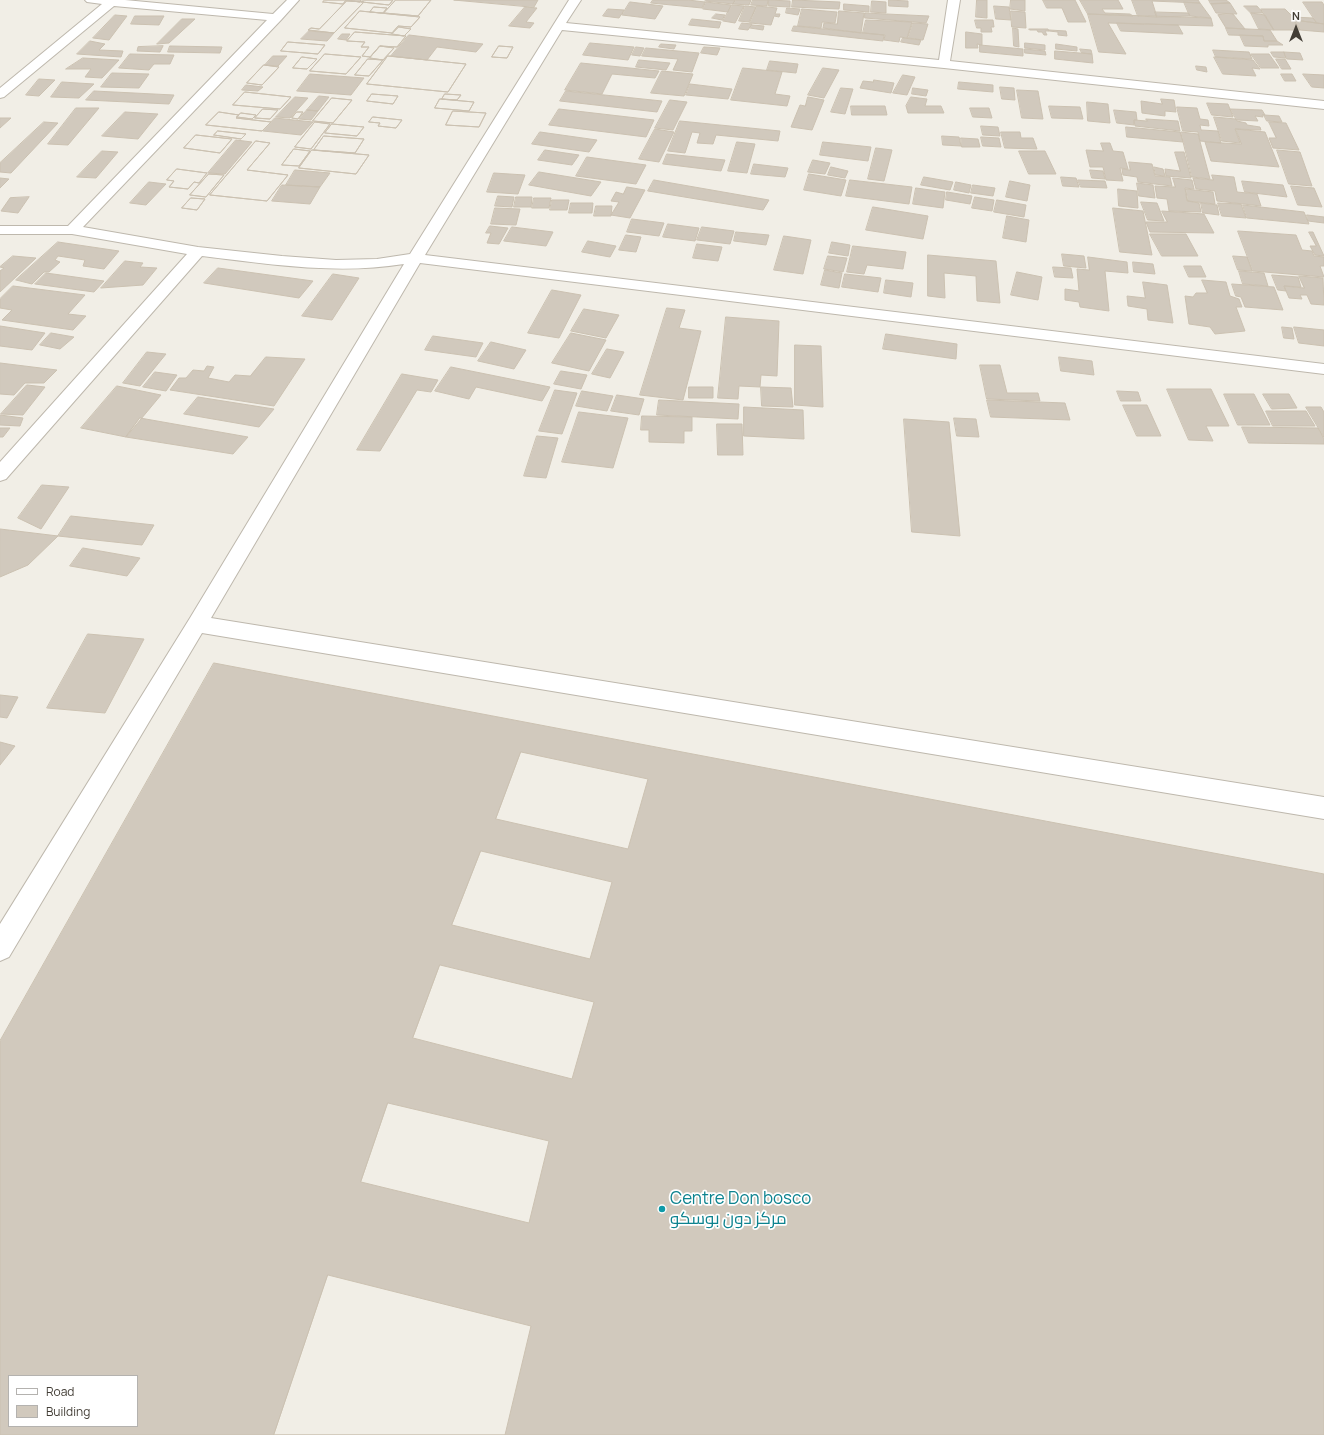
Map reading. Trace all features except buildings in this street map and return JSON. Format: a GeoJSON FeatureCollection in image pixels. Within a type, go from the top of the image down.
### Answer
{"type":"FeatureCollection","features":[{"type":"Feature","properties":{"kind":"street"},"geometry":{"type":"LineString","coordinates":[[91,0],[277,18]]}},
{"type":"Feature","properties":{"kind":"street"},"geometry":{"type":"LineString","coordinates":[[72,230],[293,0]]}},
{"type":"Feature","properties":{"kind":"street"},"geometry":{"type":"LineString","coordinates":[[0,948],[197,624],[415,258],[575,0]]}},
{"type":"Feature","properties":{"kind":"street"},"geometry":{"type":"LineString","coordinates":[[944,64],[954,0]]}},
{"type":"Feature","properties":{"kind":"street"},"geometry":{"type":"LineString","coordinates":[[0,94],[112,2]]}},
{"type":"Feature","properties":{"kind":"street"},"geometry":{"type":"LineString","coordinates":[[558,26],[944,64],[1324,105]]}},
{"type":"Feature","properties":{"kind":"street"},"geometry":{"type":"LineString","coordinates":[[0,230],[72,230],[198,251],[282,261],[336,265],[377,264],[415,258],[1324,369]]}},
{"type":"Feature","properties":{"kind":"street"},"geometry":{"type":"LineString","coordinates":[[0,474],[198,251]]}},
{"type":"Feature","properties":{"kind":"street"},"geometry":{"type":"LineString","coordinates":[[197,624],[1324,808]]}},
{"type":"Feature","properties":{"kind":"place","name":"Centre Don bosco مركز دون بوسكو"},"geometry":{"type":"Point","coordinates":[662,1209]}}]}
